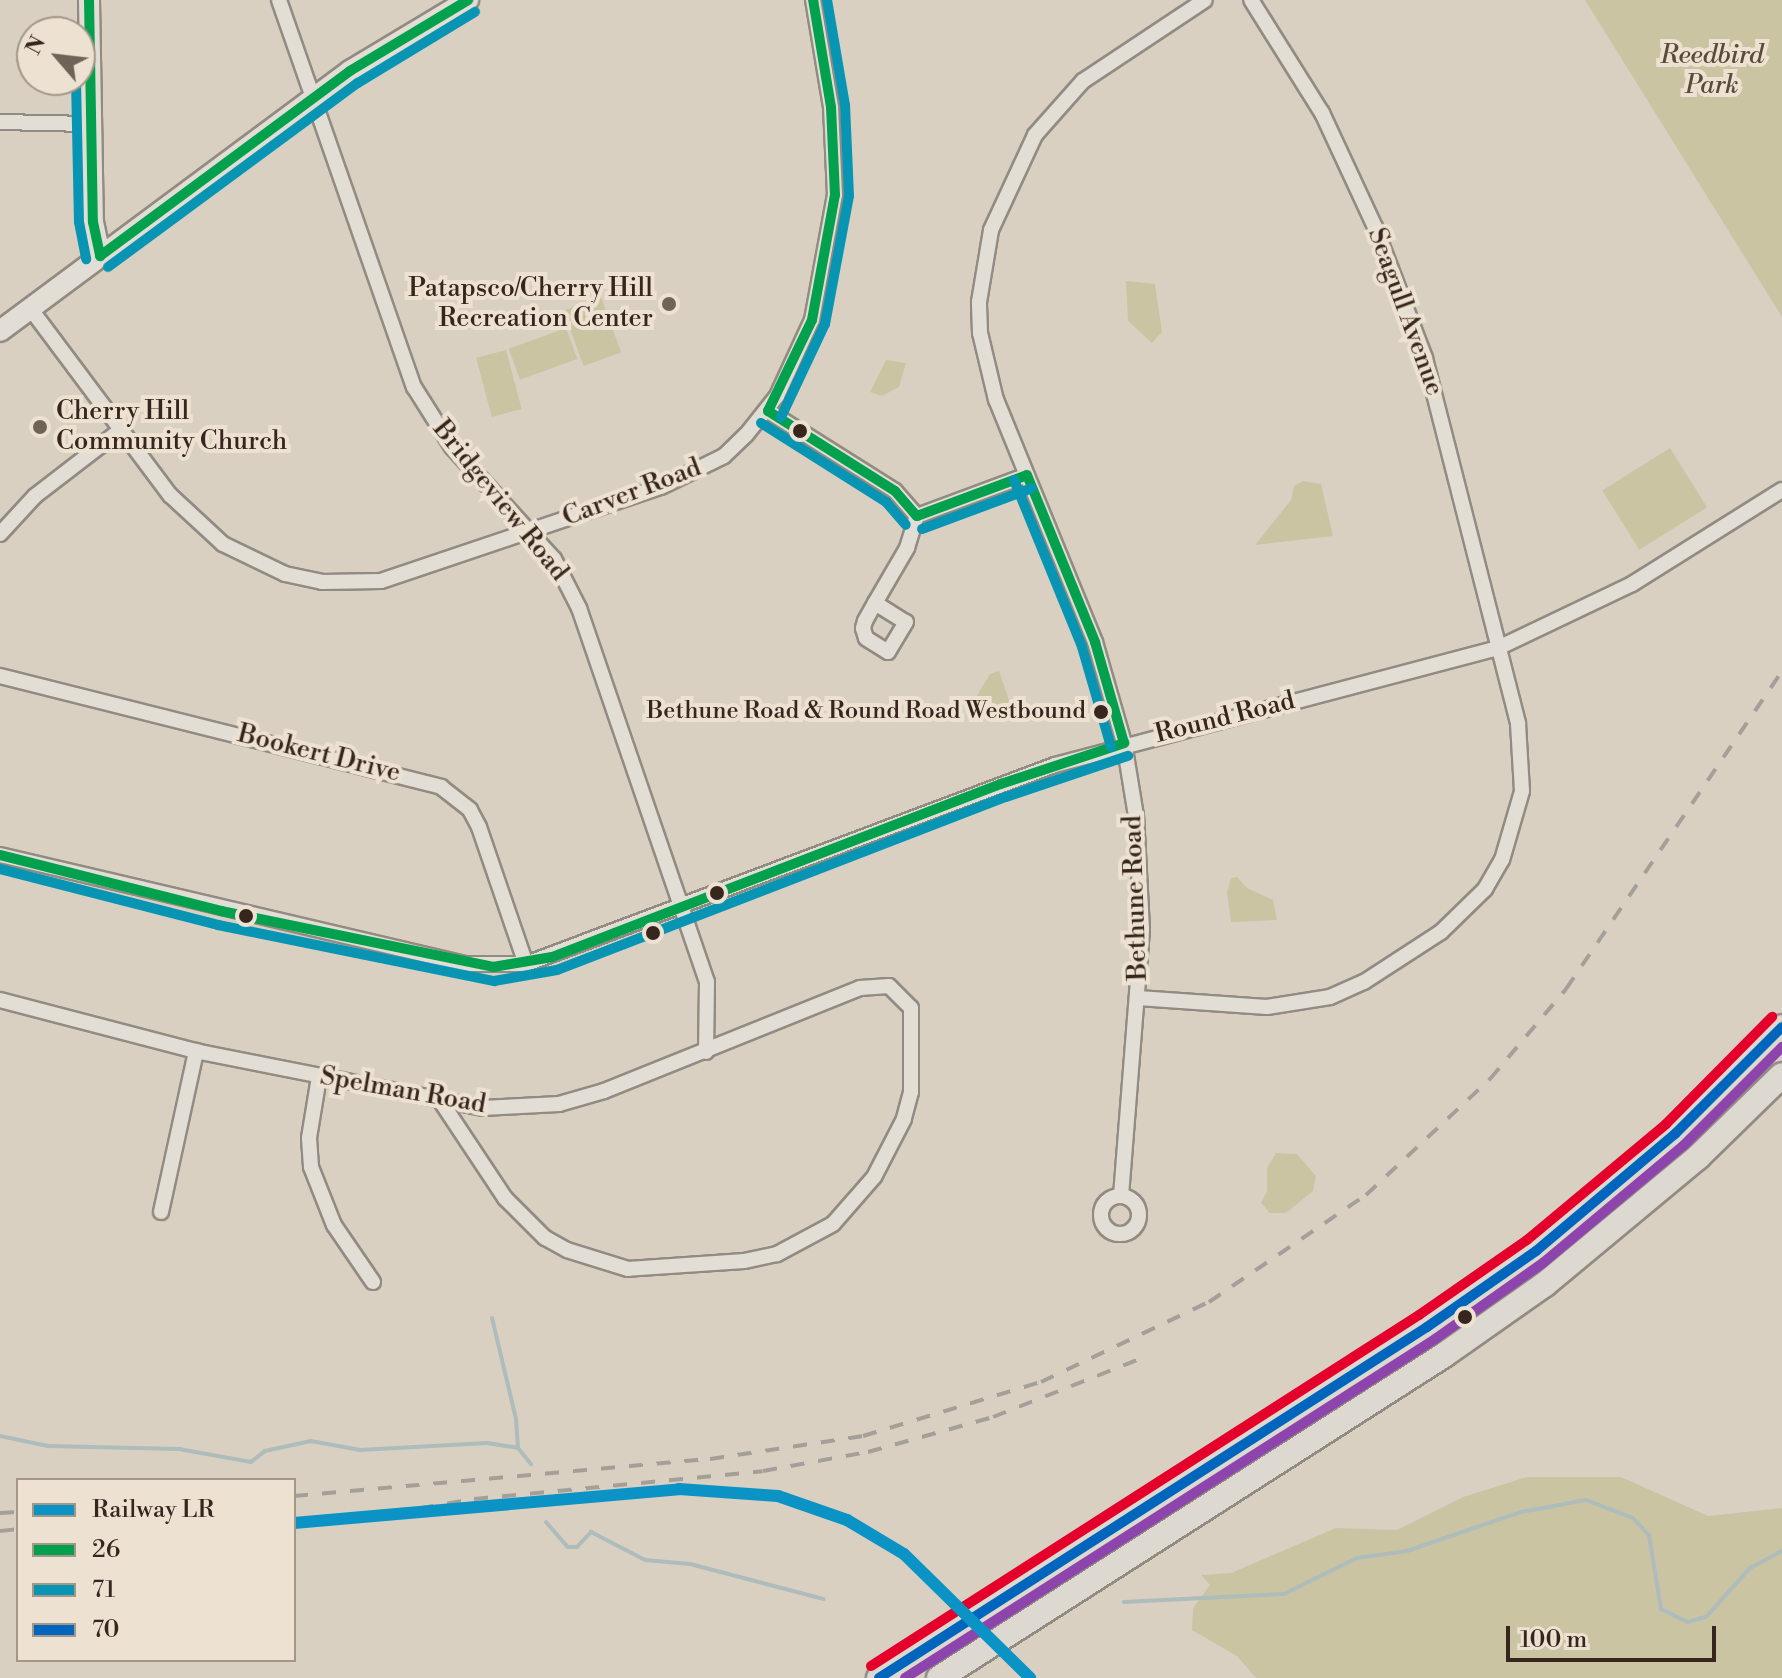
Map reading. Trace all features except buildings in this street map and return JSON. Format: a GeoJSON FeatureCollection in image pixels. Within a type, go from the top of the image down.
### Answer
{"type":"FeatureCollection","features":[{"type":"Feature","properties":{"kind":"main road"},"geometry":{"type":"LineString","coordinates":[[879,1678],[1427,1327],[1536,1251],[1675,1134],[1782,1027]]}},
{"type":"Feature","properties":{"kind":"main road"},"geometry":{"type":"LineString","coordinates":[[939,1678],[1444,1355],[1532,1293],[1698,1157],[1782,1075]]}},
{"type":"Feature","properties":{"kind":"street"},"geometry":{"type":"LineString","coordinates":[[89,0],[93,222],[100,256]]}},
{"type":"Feature","properties":{"kind":"street","name":"Bridgeview Road"},"geometry":{"type":"LineString","coordinates":[[279,0],[414,387],[452,447],[554,559],[579,608],[679,910],[707,982],[706,1052]]}},
{"type":"Feature","properties":{"kind":"street"},"geometry":{"type":"LineString","coordinates":[[0,331],[313,97],[386,46],[468,0]]}},
{"type":"Feature","properties":{"kind":"street","name":"Carver Road"},"geometry":{"type":"LineString","coordinates":[[30,308],[196,521],[223,544],[285,574],[322,582],[381,581],[697,471],[724,456],[768,411],[812,320],[835,195],[831,107],[813,0]]}},
{"type":"Feature","properties":{"kind":"street","name":"Bethune Road"},"geometry":{"type":"LineString","coordinates":[[1121,1196],[1138,998],[1141,874],[1124,743],[1095,642],[996,400],[980,333],[983,263],[1002,198],[1035,135],[1083,81],[1205,0]]}},
{"type":"Feature","properties":{"kind":"street","name":"Seagull Avenue"},"geometry":{"type":"LineString","coordinates":[[1251,0],[1322,113],[1402,292],[1447,428],[1498,648]]}},
{"type":"Feature","properties":{"kind":"street"},"geometry":{"type":"LineString","coordinates":[[0,122],[91,124]]}},
{"type":"Feature","properties":{"kind":"street"},"geometry":{"type":"LineString","coordinates":[[768,411],[895,491],[917,516]]}},
{"type":"Feature","properties":{"kind":"street"},"geometry":{"type":"LineString","coordinates":[[0,534],[35,496],[122,429]]}},
{"type":"Feature","properties":{"kind":"street"},"geometry":{"type":"LineString","coordinates":[[917,516],[1027,475]]}},
{"type":"Feature","properties":{"kind":"street","name":"Round Road"},"geometry":{"type":"LineString","coordinates":[[0,855],[465,964],[526,964],[679,910],[1001,784],[1124,743],[1498,648],[1632,584],[1782,490]]}},
{"type":"Feature","properties":{"kind":"street"},"geometry":{"type":"LineString","coordinates":[[875,603],[907,548],[917,516]]}},
{"type":"Feature","properties":{"kind":"street"},"geometry":{"type":"LineString","coordinates":[[1138,998],[1267,1007],[1330,997],[1364,982],[1464,913],[1502,860],[1522,791],[1518,723],[1498,648]]}},
{"type":"Feature","properties":{"kind":"street","name":"Bookert Drive"},"geometry":{"type":"LineString","coordinates":[[0,676],[441,787],[464,804],[479,827],[526,964]]}},
{"type":"Feature","properties":{"kind":"street","name":"Spelman Road"},"geometry":{"type":"LineString","coordinates":[[0,1000],[196,1051],[442,1103],[483,1108],[559,1104],[706,1052],[860,988],[889,986],[906,999],[914,1035],[904,1119],[856,1202],[833,1224],[777,1254],[642,1270],[597,1262],[567,1250],[545,1238],[505,1198],[442,1103]]}},
{"type":"Feature","properties":{"kind":"street"},"geometry":{"type":"LineString","coordinates":[[161,1212],[196,1051]]}},
{"type":"Feature","properties":{"kind":"street"},"geometry":{"type":"LineString","coordinates":[[319,1077],[309,1138],[311,1167],[334,1225],[373,1282]]}},
{"type":"Feature","properties":{"kind":"green space","name":"Reedbird Park"},"geometry":{"type":"Polygon","coordinates":[[[1585,0],[1782,0],[1782,317],[1585,0]]]}},
{"type":"Feature","properties":{"kind":"green space"},"geometry":{"type":"Polygon","coordinates":[[[1126,281],[1155,284],[1162,332],[1152,343],[1128,321],[1126,281]]]}},
{"type":"Feature","properties":{"kind":"green space"},"geometry":{"type":"Polygon","coordinates":[[[601,297],[621,352],[584,366],[563,311],[601,297]]]}},
{"type":"Feature","properties":{"kind":"green space"},"geometry":{"type":"Polygon","coordinates":[[[566,328],[577,359],[520,380],[509,349],[566,328]]]}},
{"type":"Feature","properties":{"kind":"green space"},"geometry":{"type":"Polygon","coordinates":[[[506,350],[522,409],[492,417],[476,358],[506,350]]]}},
{"type":"Feature","properties":{"kind":"green space"},"geometry":{"type":"Polygon","coordinates":[[[886,360],[906,363],[899,387],[882,396],[870,392],[886,360]]]}},
{"type":"Feature","properties":{"kind":"green space"},"geometry":{"type":"Polygon","coordinates":[[[1670,448],[1707,507],[1639,550],[1602,490],[1670,448]]]}},
{"type":"Feature","properties":{"kind":"green space"},"geometry":{"type":"Polygon","coordinates":[[[1303,481],[1321,484],[1333,536],[1255,545],[1291,500],[1294,486],[1303,481]]]}},
{"type":"Feature","properties":{"kind":"green space"},"geometry":{"type":"Polygon","coordinates":[[[999,671],[1013,712],[998,717],[976,697],[990,674],[999,671]]]}},
{"type":"Feature","properties":{"kind":"green space"},"geometry":{"type":"Polygon","coordinates":[[[1237,877],[1247,888],[1273,900],[1277,920],[1231,922],[1227,892],[1231,878],[1237,877]]]}},
{"type":"Feature","properties":{"kind":"green space"},"geometry":{"type":"Polygon","coordinates":[[[1276,1153],[1297,1154],[1316,1176],[1313,1191],[1286,1213],[1270,1213],[1261,1203],[1267,1191],[1267,1168],[1276,1153]]]}},
{"type":"Feature","properties":{"kind":"green space"},"geometry":{"type":"Polygon","coordinates":[[[1527,1477],[1621,1477],[1708,1516],[1782,1508],[1782,1678],[1256,1678],[1237,1656],[1192,1630],[1193,1608],[1210,1585],[1201,1575],[1231,1573],[1336,1528],[1397,1530],[1463,1497],[1527,1477]]]}},
{"type":"Feature","properties":{"kind":"waterway"},"geometry":{"type":"LineString","coordinates":[[492,1318],[516,1419],[518,1448]]}},
{"type":"Feature","properties":{"kind":"waterway"},"geometry":{"type":"LineString","coordinates":[[0,1436],[48,1446],[179,1449],[251,1462],[265,1451],[311,1441],[360,1450],[487,1443],[518,1448],[531,1464]]}},
{"type":"Feature","properties":{"kind":"waterway"},"geometry":{"type":"LineString","coordinates":[[1124,1602],[1284,1594],[1357,1558],[1407,1551],[1521,1512],[1586,1500],[1633,1518],[1649,1535],[1661,1609],[1688,1622],[1706,1617],[1750,1568],[1782,1551]]}},
{"type":"Feature","properties":{"kind":"waterway"},"geometry":{"type":"LineString","coordinates":[[546,1522],[568,1547],[577,1547],[591,1532],[645,1560],[690,1564],[823,1599]]}},
{"type":"Feature","properties":{"kind":"railway"},"geometry":{"type":"LineString","coordinates":[[296,1496],[710,1459],[863,1436],[1041,1382],[1209,1302],[1366,1195],[1490,1079],[1566,989],[1782,671]]}},
{"type":"Feature","properties":{"kind":"railway"},"geometry":{"type":"LineString","coordinates":[[392,1513],[474,1499],[763,1471],[868,1452],[993,1417],[1142,1358]]}},
{"type":"Feature","properties":{"kind":"railway"},"geometry":{"type":"LineString","coordinates":[[0,1513],[16,1512]]}},
{"type":"Feature","properties":{"kind":"railway"},"geometry":{"type":"LineString","coordinates":[[0,1531],[16,1529]]}},
{"type":"Feature","properties":{"kind":"rail line","name":"LR"},"geometry":{"type":"LineString","coordinates":[[296,1523],[679,1489],[778,1496],[847,1520],[904,1554],[1030,1678]]}},
{"type":"Feature","properties":{"kind":"transit line","name":"26"},"geometry":{"type":"LineString","coordinates":[[89,0],[93,222],[100,256]]}},
{"type":"Feature","properties":{"kind":"transit line","name":"26"},"geometry":{"type":"LineString","coordinates":[[100,256],[350,71],[468,0]]}},
{"type":"Feature","properties":{"kind":"transit line","name":"26"},"geometry":{"type":"LineString","coordinates":[[768,411],[812,320],[835,195],[831,107],[813,0]]}},
{"type":"Feature","properties":{"kind":"transit line","name":"71"},"geometry":{"type":"LineString","coordinates":[[781,417],[825,324],[849,196],[845,105],[827,0]]}},
{"type":"Feature","properties":{"kind":"transit line","name":"71"},"geometry":{"type":"LineString","coordinates":[[108,267],[358,83],[475,12]]}},
{"type":"Feature","properties":{"kind":"transit line","name":"71"},"geometry":{"type":"LineString","coordinates":[[76,96],[79,222],[86,259]]}},
{"type":"Feature","properties":{"kind":"transit line","name":"26"},"geometry":{"type":"LineString","coordinates":[[768,411],[895,491],[917,516]]}},
{"type":"Feature","properties":{"kind":"transit line","name":"71"},"geometry":{"type":"LineString","coordinates":[[761,423],[886,502],[906,525]]}},
{"type":"Feature","properties":{"kind":"transit line","name":"26"},"geometry":{"type":"LineString","coordinates":[[1027,475],[1095,642],[1124,743]]}},
{"type":"Feature","properties":{"kind":"transit line","name":"26"},"geometry":{"type":"LineString","coordinates":[[917,516],[1027,475]]}},
{"type":"Feature","properties":{"kind":"transit line","name":"71"},"geometry":{"type":"LineString","coordinates":[[1014,480],[1082,647],[1111,747]]}},
{"type":"Feature","properties":{"kind":"transit line","name":"71"},"geometry":{"type":"LineString","coordinates":[[922,529],[1032,488]]}},
{"type":"Feature","properties":{"kind":"transit line","name":"26"},"geometry":{"type":"LineString","coordinates":[[0,855],[221,911],[493,967],[552,957],[1001,784],[1124,743]]}},
{"type":"Feature","properties":{"kind":"transit line","name":"71"},"geometry":{"type":"LineString","coordinates":[[0,869],[218,925],[494,981],[557,970],[1006,797],[1128,756]]}},
{"type":"Feature","properties":{"kind":"transit line"},"geometry":{"type":"LineString","coordinates":[[871,1666],[1419,1315],[1527,1240],[1666,1124],[1772,1017]]}},
{"type":"Feature","properties":{"kind":"transit line","name":"70"},"geometry":{"type":"LineString","coordinates":[[879,1678],[1427,1327],[1536,1251],[1675,1134],[1782,1027]]}},
{"type":"Feature","properties":{"kind":"transit line"},"geometry":{"type":"LineString","coordinates":[[905,1678],[1435,1339],[1544,1262],[1684,1145],[1782,1047]]}},
{"type":"Feature","properties":{"kind":"place","name":"Patapsco/Cherry Hill Recreation Center"},"geometry":{"type":"Point","coordinates":[669,304]}},
{"type":"Feature","properties":{"kind":"place","name":"Cherry Hill Community Church"},"geometry":{"type":"Point","coordinates":[40,427]}},
{"type":"Feature","properties":{"kind":"place","name":"Bethune Road & Round Road Westbound"},"geometry":{"type":"Point","coordinates":[1101,712]}}]}
